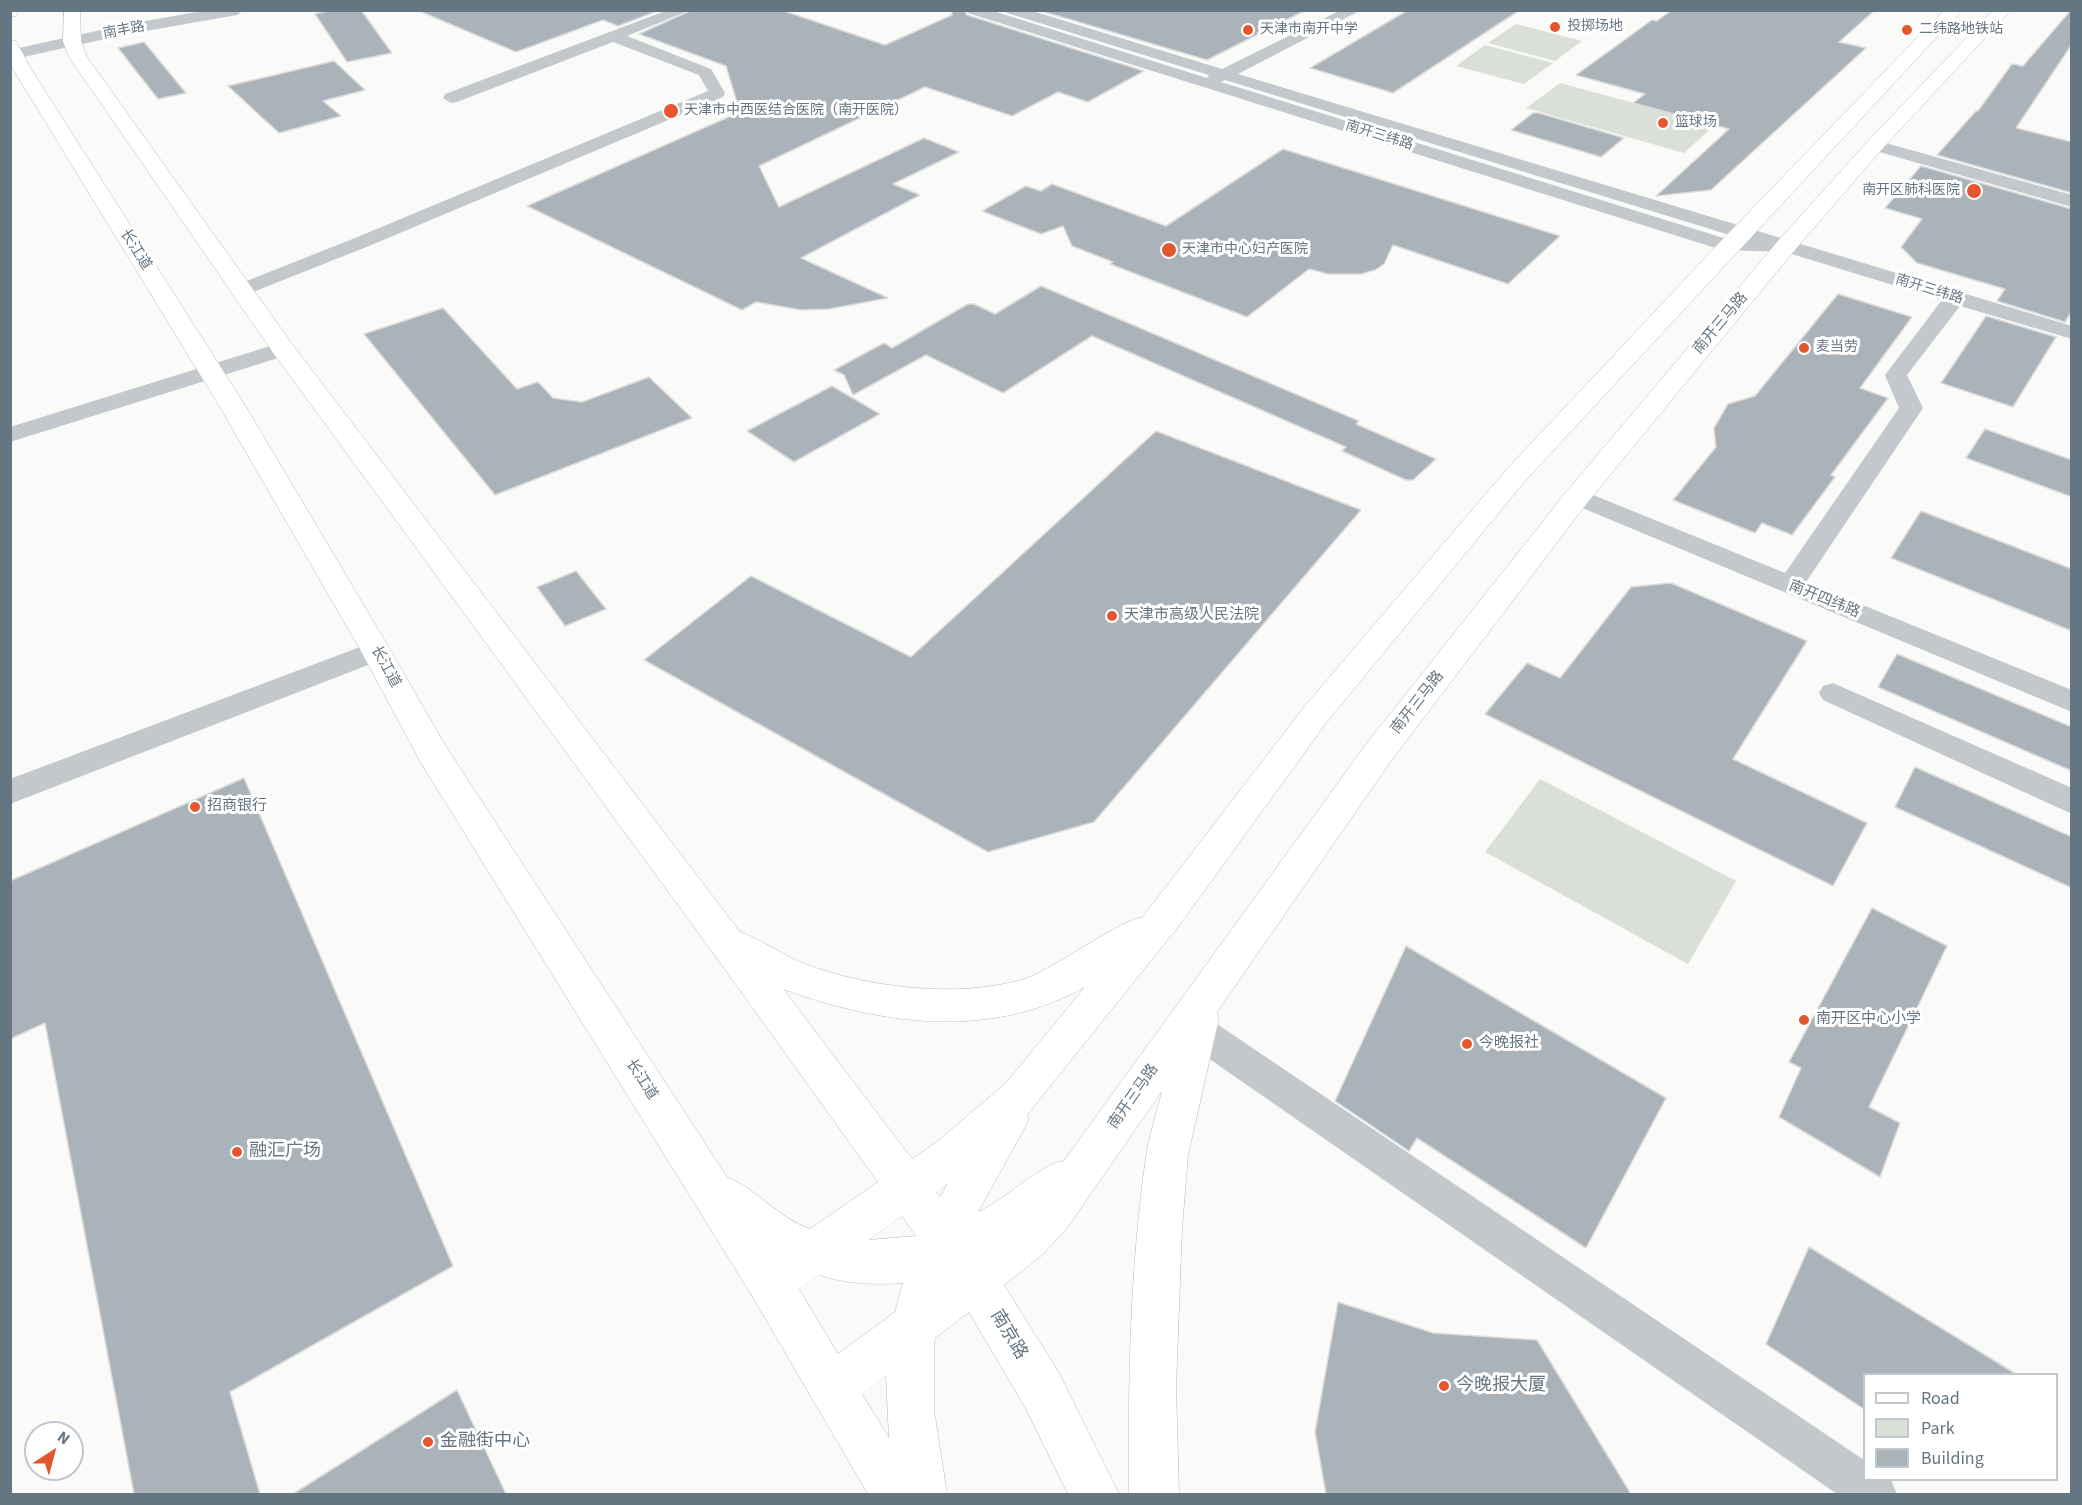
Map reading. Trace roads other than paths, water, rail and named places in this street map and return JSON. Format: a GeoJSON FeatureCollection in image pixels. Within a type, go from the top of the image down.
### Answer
{"type":"FeatureCollection","features":[{"type":"Feature","properties":{"kind":"main road"},"geometry":{"type":"LineString","coordinates":[[895,1494],[770,1283],[971,1140],[1020,1096],[1168,912],[1315,716],[1509,484],[1722,256],[1735,239],[1954,10]]}},
{"type":"Feature","properties":{"kind":"main road","name":"南开三马路"},"geometry":{"type":"LineString","coordinates":[[952,1255],[1027,1240],[1052,1213],[1379,752],[1577,497],[1786,246],[1875,145],[2003,10]]}},
{"type":"Feature","properties":{"kind":"main road"},"geometry":{"type":"LineString","coordinates":[[72,26],[78,57],[283,349],[907,1186]]}},
{"type":"Feature","properties":{"kind":"main road","name":"长江道"},"geometry":{"type":"LineString","coordinates":[[11,48],[210,371],[376,651],[433,754],[770,1283]]}},
{"type":"Feature","properties":{"kind":"main road"},"geometry":{"type":"LineString","coordinates":[[724,939],[774,968],[816,984],[889,1000],[934,1004],[975,1004],[1009,1001],[1048,988],[1087,966],[1168,912]]}},
{"type":"Feature","properties":{"kind":"main road"},"geometry":{"type":"LineString","coordinates":[[1154,1494],[1152,1387],[1160,1228],[1167,1155],[1196,1029],[1211,989]]}},
{"type":"Feature","properties":{"kind":"main road"},"geometry":{"type":"LineString","coordinates":[[922,1494],[911,1414],[910,1364],[914,1327],[923,1287],[952,1255],[982,1164],[1032,1081]]}},
{"type":"Feature","properties":{"kind":"main road"},"geometry":{"type":"LineString","coordinates":[[698,1169],[722,1195],[744,1213],[795,1246],[859,1263],[915,1260],[952,1255]]}},
{"type":"Feature","properties":{"kind":"main road","name":"南京路"},"geometry":{"type":"LineString","coordinates":[[907,1186],[1042,1390],[1094,1494]]}},
{"type":"Feature","properties":{"kind":"main road"},"geometry":{"type":"LineString","coordinates":[[833,1387],[914,1327]]}},
{"type":"Feature","properties":{"kind":"street","name":"南丰路"},"geometry":{"type":"LineString","coordinates":[[11,48],[72,26],[156,10]]}},
{"type":"Feature","properties":{"kind":"street","name":"南丰路"},"geometry":{"type":"LineString","coordinates":[[72,26],[237,10]]}},
{"type":"Feature","properties":{"kind":"street"},"geometry":{"type":"LineString","coordinates":[[451,98],[683,10]]}},
{"type":"Feature","properties":{"kind":"street","name":"南开三纬路"},"geometry":{"type":"LineString","coordinates":[[973,10],[1216,78]]}},
{"type":"Feature","properties":{"kind":"street","name":"南开三纬路"},"geometry":{"type":"LineString","coordinates":[[1012,10],[1216,78],[1735,239],[1786,246],[2072,333]]}},
{"type":"Feature","properties":{"kind":"street"},"geometry":{"type":"LineString","coordinates":[[1216,78],[1354,10]]}},
{"type":"Feature","properties":{"kind":"street"},"geometry":{"type":"LineString","coordinates":[[241,290],[362,242],[717,93],[705,72],[612,36]]}},
{"type":"Feature","properties":{"kind":"street"},"geometry":{"type":"LineString","coordinates":[[1875,145],[2072,201]]}},
{"type":"Feature","properties":{"kind":"street"},"geometry":{"type":"LineString","coordinates":[[1790,586],[1911,408],[1896,375],[1955,298]]}},
{"type":"Feature","properties":{"kind":"street"},"geometry":{"type":"LineString","coordinates":[[10,435],[283,349]]}},
{"type":"Feature","properties":{"kind":"street","name":"南开四纬路"},"geometry":{"type":"LineString","coordinates":[[1577,497],[2072,702]]}},
{"type":"Feature","properties":{"kind":"street"},"geometry":{"type":"LineString","coordinates":[[10,792],[376,651]]}},
{"type":"Feature","properties":{"kind":"street"},"geometry":{"type":"LineString","coordinates":[[1833,693],[2072,802]]}},
{"type":"Feature","properties":{"kind":"street"},"geometry":{"type":"LineString","coordinates":[[1196,1029],[1875,1494]]}},
{"type":"Feature","properties":{"kind":"place","name":"投掷场地"},"geometry":{"type":"Point","coordinates":[1555,27]}},
{"type":"Feature","properties":{"kind":"place","name":"天津市南开中学"},"geometry":{"type":"Point","coordinates":[1248,30]}},
{"type":"Feature","properties":{"kind":"place","name":"二纬路地铁站"},"geometry":{"type":"Point","coordinates":[1907,30]}},
{"type":"Feature","properties":{"kind":"place","name":"天津市中西医结合医院（南开医院）"},"geometry":{"type":"Point","coordinates":[671,111]}},
{"type":"Feature","properties":{"kind":"place","name":"篮球场"},"geometry":{"type":"Point","coordinates":[1663,123]}},
{"type":"Feature","properties":{"kind":"place","name":"南开区肺科医院"},"geometry":{"type":"Point","coordinates":[1974,191]}},
{"type":"Feature","properties":{"kind":"place","name":"天津市中心妇产医院"},"geometry":{"type":"Point","coordinates":[1169,250]}},
{"type":"Feature","properties":{"kind":"place","name":"麦当劳"},"geometry":{"type":"Point","coordinates":[1804,348]}},
{"type":"Feature","properties":{"kind":"place","name":"天津市高级人民法院"},"geometry":{"type":"Point","coordinates":[1112,616]}},
{"type":"Feature","properties":{"kind":"place","name":"招商银行"},"geometry":{"type":"Point","coordinates":[195,807]}},
{"type":"Feature","properties":{"kind":"place","name":"南开区中心小学"},"geometry":{"type":"Point","coordinates":[1804,1020]}},
{"type":"Feature","properties":{"kind":"place","name":"今晚报社"},"geometry":{"type":"Point","coordinates":[1467,1044]}},
{"type":"Feature","properties":{"kind":"place","name":"融汇广场"},"geometry":{"type":"Point","coordinates":[237,1152]}},
{"type":"Feature","properties":{"kind":"place","name":"今晚报大厦"},"geometry":{"type":"Point","coordinates":[1444,1386]}},
{"type":"Feature","properties":{"kind":"place","name":"金融街中心"},"geometry":{"type":"Point","coordinates":[428,1442]}}]}
